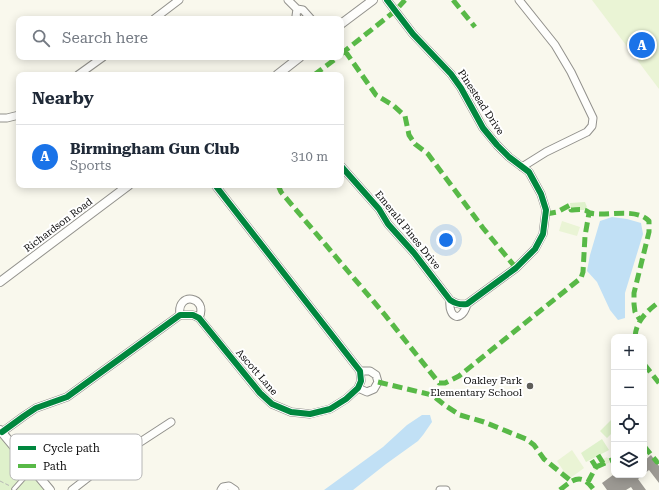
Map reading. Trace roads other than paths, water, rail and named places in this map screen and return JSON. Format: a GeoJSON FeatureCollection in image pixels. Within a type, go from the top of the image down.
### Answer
{"type":"FeatureCollection","features":[{"type":"Feature","properties":{"kind":"street"},"geometry":{"type":"LineString","coordinates":[[158,16],[179,0]]}},
{"type":"Feature","properties":{"kind":"street"},"geometry":{"type":"LineString","coordinates":[[288,0],[297,10],[303,10],[308,16]]}},
{"type":"Feature","properties":{"kind":"street"},"geometry":{"type":"LineString","coordinates":[[344,22],[373,0]]}},
{"type":"Feature","properties":{"kind":"street","name":"Pinestead Drive"},"geometry":{"type":"LineString","coordinates":[[387,0],[412,34],[451,74],[461,88],[483,128],[509,157],[528,172],[536,184],[546,210],[543,234],[534,249],[523,262],[464,304]]}},
{"type":"Feature","properties":{"kind":"street"},"geometry":{"type":"LineString","coordinates":[[520,0],[555,46],[571,72],[591,113],[593,122],[592,126],[587,132],[546,152],[522,167]]}},
{"type":"Feature","properties":{"kind":"street"},"geometry":{"type":"LineString","coordinates":[[296,16],[297,10]]}},
{"type":"Feature","properties":{"kind":"street"},"geometry":{"type":"LineString","coordinates":[[82,72],[99,60]]}},
{"type":"Feature","properties":{"kind":"street"},"geometry":{"type":"LineString","coordinates":[[282,72],[296,60]]}},
{"type":"Feature","properties":{"kind":"street"},"geometry":{"type":"LineString","coordinates":[[0,118],[16,116]]}},
{"type":"Feature","properties":{"kind":"street","name":"Emerald Pines Drive"},"geometry":{"type":"LineString","coordinates":[[344,169],[379,209],[388,224],[414,253],[450,300],[464,304],[465,312],[462,315],[458,317],[451,313],[450,300]]}},
{"type":"Feature","properties":{"kind":"street","name":"Richardson Road"},"geometry":{"type":"LineString","coordinates":[[0,282],[125,188]]}},
{"type":"Feature","properties":{"kind":"street"},"geometry":{"type":"LineString","coordinates":[[217,188],[360,371],[362,381],[358,388],[368,392],[374,389],[378,382],[376,375],[370,371],[360,371]]}},
{"type":"Feature","properties":{"kind":"street"},"geometry":{"type":"LineString","coordinates":[[10,442],[1,431],[36,408],[67,397],[180,315],[193,315],[199,318],[202,312],[201,306],[198,301],[192,299],[186,300],[181,303],[179,309],[180,315]]}},
{"type":"Feature","properties":{"kind":"street","name":"Ascott Lane"},"geometry":{"type":"LineString","coordinates":[[199,318],[260,393],[272,404],[291,412],[310,414],[330,409],[358,388]]}},
{"type":"Feature","properties":{"kind":"street"},"geometry":{"type":"LineString","coordinates":[[142,441],[171,422]]}},
{"type":"Feature","properties":{"kind":"street"},"geometry":{"type":"LineString","coordinates":[[41,480],[50,490]]}},
{"type":"Feature","properties":{"kind":"street"},"geometry":{"type":"LineString","coordinates":[[72,490],[85,480]]}},
{"type":"Feature","properties":{"kind":"street"},"geometry":{"type":"LineString","coordinates":[[220,490],[229,486],[235,490]]}},
{"type":"Feature","properties":{"kind":"street"},"geometry":{"type":"LineString","coordinates":[[440,490],[446,490]]}},
{"type":"Feature","properties":{"kind":"lane"},"geometry":{"type":"LineString","coordinates":[[14,489],[22,480]]}},
{"type":"Feature","properties":{"kind":"water"},"geometry":{"type":"Polygon","coordinates":[[[612,217],[641,223],[643,234],[625,293],[625,318],[618,320],[610,310],[597,282],[587,271],[600,221],[612,217]]]}},
{"type":"Feature","properties":{"kind":"water"},"geometry":{"type":"Polygon","coordinates":[[[422,415],[430,415],[432,422],[418,441],[353,490],[324,490],[383,447],[407,425],[422,415]]]}},
{"type":"Feature","properties":{"kind":"place","name":"Birmingham Gun Club"},"geometry":{"type":"Point","coordinates":[642,45]}},
{"type":"Feature","properties":{"kind":"place","name":"Oakley Park Elementary School"},"geometry":{"type":"Point","coordinates":[530,386]}}]}
